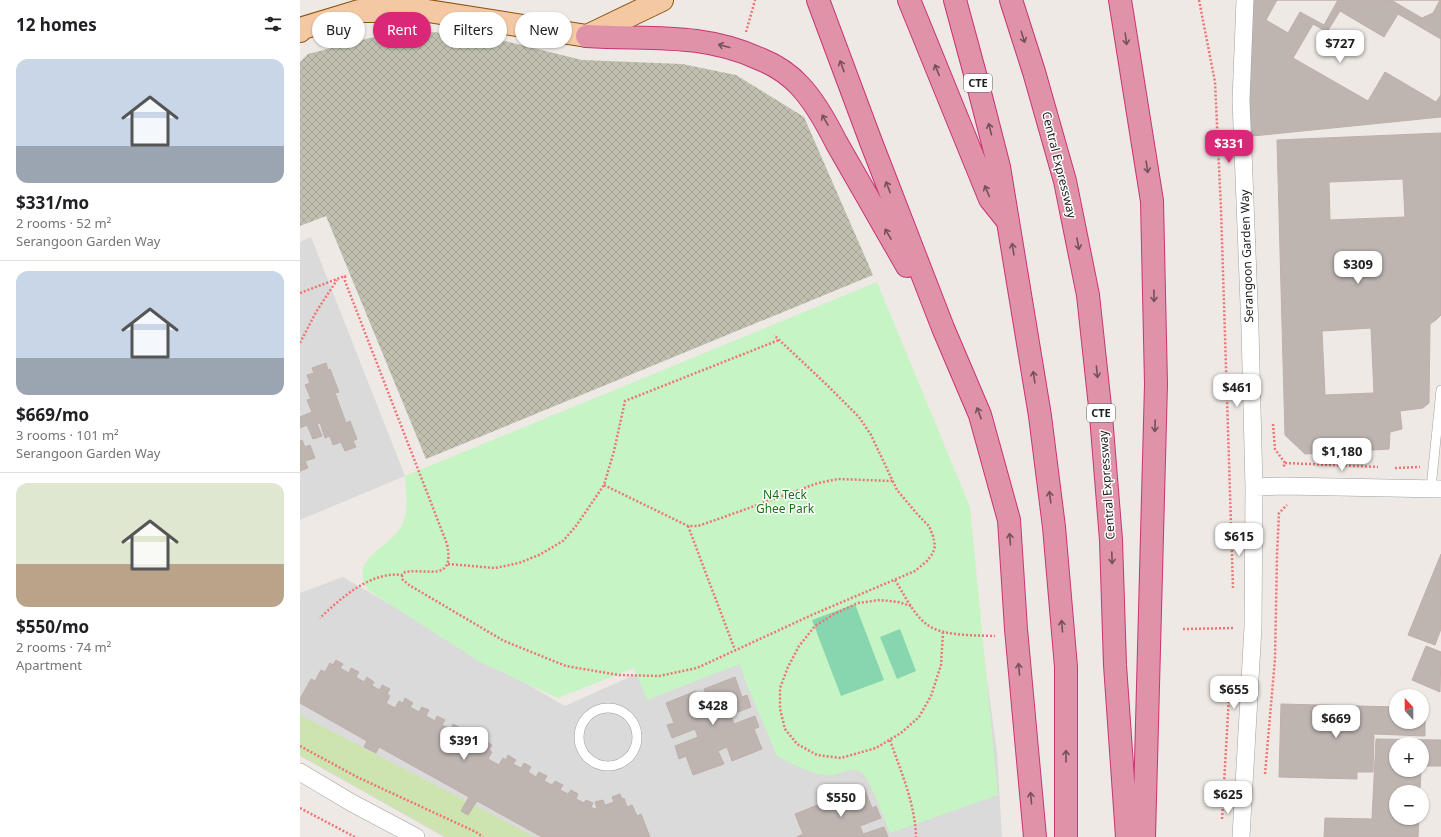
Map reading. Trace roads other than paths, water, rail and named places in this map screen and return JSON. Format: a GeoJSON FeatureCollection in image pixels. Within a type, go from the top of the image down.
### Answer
{"type":"FeatureCollection","features":[{"type":"Feature","properties":{"kind":"highway"},"geometry":{"type":"LineString","coordinates":[[818,0],[943,328],[980,415],[1009,520],[1016,629],[1035,837]]}},
{"type":"Feature","properties":{"kind":"highway","name":"CTE"},"geometry":{"type":"LineString","coordinates":[[954,0],[999,167],[1040,416],[1054,526],[1066,667],[1066,837]]}},
{"type":"Feature","properties":{"kind":"highway","name":"Central Expressway"},"geometry":{"type":"LineString","coordinates":[[1011,0],[1034,72],[1065,181],[1088,295],[1101,416],[1111,540],[1115,665],[1127,837]]}},
{"type":"Feature","properties":{"kind":"highway"},"geometry":{"type":"LineString","coordinates":[[1120,0],[1152,200],[1156,384],[1144,837]]}},
{"type":"Feature","properties":{"kind":"highway"},"geometry":{"type":"LineString","coordinates":[[912,10],[990,199],[1009,222]]}},
{"type":"Feature","properties":{"kind":"highway"},"geometry":{"type":"LineString","coordinates":[[587,36],[614,38],[646,37],[693,40],[721,45],[768,62],[786,73],[800,85],[826,121],[836,142],[943,328]]}},
{"type":"Feature","properties":{"kind":"main road"},"geometry":{"type":"LineString","coordinates":[[300,31],[303,28],[358,11],[428,11],[587,36],[662,0]]}},
{"type":"Feature","properties":{"kind":"street","name":"Serangoon Garden Way"},"geometry":{"type":"LineString","coordinates":[[1241,837],[1253,627],[1254,487],[1250,329],[1241,100],[1244,0]]}},
{"type":"Feature","properties":{"kind":"street"},"geometry":{"type":"LineString","coordinates":[[1254,487],[1436,488]]}},
{"type":"Feature","properties":{"kind":"street"},"geometry":{"type":"LineString","coordinates":[[300,772],[352,803],[416,837]]}},
{"type":"Feature","properties":{"kind":"lane"},"geometry":{"type":"LineString","coordinates":[[1436,488],[1433,466],[1441,390]]}},
{"type":"Feature","properties":{"kind":"lane"},"geometry":{"type":"LineString","coordinates":[[610,708],[621,711],[630,718],[635,728],[636,739],[634,750],[626,759],[616,764],[605,765],[594,762],[585,755],[580,746],[578,734],[582,723],[589,714],[599,709],[610,708]]}},
{"type":"Feature","properties":{"kind":"park label","name":"N4 Teck Ghee Park"},"geometry":{"type":"Point","coordinates":[785,502]}}]}
